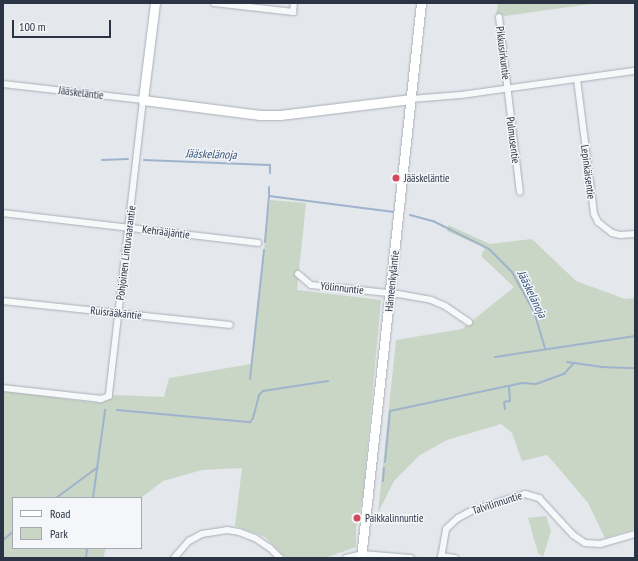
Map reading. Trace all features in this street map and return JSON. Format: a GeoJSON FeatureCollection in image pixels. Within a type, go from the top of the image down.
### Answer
{"type":"FeatureCollection","features":[{"type":"Feature","properties":{"kind":"street","name":"Pohjoinen Lintuvaarantie"},"geometry":{"type":"LineString","coordinates":[[3,388],[101,399],[108,398],[110,394],[155,3]]}},
{"type":"Feature","properties":{"kind":"street"},"geometry":{"type":"LineString","coordinates":[[214,3],[293,12],[294,3]]}},
{"type":"Feature","properties":{"kind":"street","name":"Hämeenkyläntie"},"geometry":{"type":"LineString","coordinates":[[362,556],[421,3]]}},
{"type":"Feature","properties":{"kind":"street","name":"Pikkusirkuntie"},"geometry":{"type":"LineString","coordinates":[[499,17],[507,88]]}},
{"type":"Feature","properties":{"kind":"street","name":"Jääskeläntie"},"geometry":{"type":"LineString","coordinates":[[3,84],[260,115],[280,115],[635,72]]}},
{"type":"Feature","properties":{"kind":"street","name":"Lepinkäisentie"},"geometry":{"type":"LineString","coordinates":[[578,79],[594,214],[598,222],[612,233],[620,235],[635,234]]}},
{"type":"Feature","properties":{"kind":"street","name":"Pulmusentie"},"geometry":{"type":"LineString","coordinates":[[507,88],[520,192]]}},
{"type":"Feature","properties":{"kind":"street","name":"Kehrääjäntie"},"geometry":{"type":"LineString","coordinates":[[3,213],[258,243]]}},
{"type":"Feature","properties":{"kind":"street","name":"Yölinnuntie"},"geometry":{"type":"LineString","coordinates":[[298,274],[311,285],[431,300],[445,306],[469,322]]}},
{"type":"Feature","properties":{"kind":"street","name":"Ruisrääkäntie"},"geometry":{"type":"LineString","coordinates":[[3,301],[230,325]]}},
{"type":"Feature","properties":{"kind":"street","name":"Talvilinnuntie"},"geometry":{"type":"LineString","coordinates":[[441,557],[446,530],[458,518],[473,510],[525,494],[534,495],[543,501],[572,535],[585,543],[600,544],[635,534]]}},
{"type":"Feature","properties":{"kind":"street"},"geometry":{"type":"LineString","coordinates":[[174,558],[189,541],[202,534],[227,530],[239,532],[255,538],[270,548],[280,558]]}},
{"type":"Feature","properties":{"kind":"street"},"geometry":{"type":"LineString","coordinates":[[346,558],[362,556],[411,558]]}},
{"type":"Feature","properties":{"kind":"street"},"geometry":{"type":"LineString","coordinates":[[441,557],[455,558]]}},
{"type":"Feature","properties":{"kind":"green space"},"geometry":{"type":"Polygon","coordinates":[[[498,3],[598,3],[505,16],[496,14],[498,3]]]}},
{"type":"Feature","properties":{"kind":"green space"},"geometry":{"type":"Polygon","coordinates":[[[270,200],[306,203],[297,290],[381,300],[363,495],[356,528],[356,547],[325,558],[286,558],[265,537],[235,526],[242,468],[202,470],[163,481],[142,497],[12,497],[12,549],[106,549],[103,558],[3,558],[3,391],[99,403],[115,395],[164,397],[169,378],[251,364],[270,200]]]}},
{"type":"Feature","properties":{"kind":"green space"},"geometry":{"type":"Polygon","coordinates":[[[448,225],[490,244],[532,239],[576,281],[625,299],[635,298],[635,529],[605,538],[588,503],[547,455],[522,461],[512,433],[501,424],[447,440],[420,455],[394,481],[378,513],[396,340],[462,329],[514,287],[481,256],[485,248],[447,231],[448,225]]]}},
{"type":"Feature","properties":{"kind":"green space"},"geometry":{"type":"Polygon","coordinates":[[[546,516],[551,531],[543,557],[538,553],[528,518],[546,516]]]}},
{"type":"Feature","properties":{"kind":"waterway","name":"Jääskelänoja"},"geometry":{"type":"LineString","coordinates":[[102,160],[128,159]]}},
{"type":"Feature","properties":{"kind":"waterway","name":"Jääskelänoja"},"geometry":{"type":"LineString","coordinates":[[144,160],[270,165],[270,173]]}},
{"type":"Feature","properties":{"kind":"waterway","name":"Jääskelänoja"},"geometry":{"type":"LineString","coordinates":[[269,187],[269,196],[394,212]]}},
{"type":"Feature","properties":{"kind":"waterway"},"geometry":{"type":"LineString","coordinates":[[265,242],[269,196]]}},
{"type":"Feature","properties":{"kind":"waterway","name":"Jääskelänoja"},"geometry":{"type":"LineString","coordinates":[[410,215],[433,221],[489,249],[512,272],[534,312],[545,349]]}},
{"type":"Feature","properties":{"kind":"waterway"},"geometry":{"type":"LineString","coordinates":[[250,379],[264,250]]}},
{"type":"Feature","properties":{"kind":"waterway","name":"Jääskelänoja"},"geometry":{"type":"LineString","coordinates":[[495,357],[635,336]]}},
{"type":"Feature","properties":{"kind":"waterway"},"geometry":{"type":"LineString","coordinates":[[567,362],[601,367],[635,368]]}},
{"type":"Feature","properties":{"kind":"waterway"},"geometry":{"type":"LineString","coordinates":[[385,462],[390,411],[522,383],[536,384],[564,374],[574,363]]}},
{"type":"Feature","properties":{"kind":"waterway"},"geometry":{"type":"LineString","coordinates":[[117,410],[250,422],[253,418],[259,395],[263,391],[328,381]]}},
{"type":"Feature","properties":{"kind":"waterway"},"geometry":{"type":"LineString","coordinates":[[505,409],[504,402],[510,401],[509,386]]}},
{"type":"Feature","properties":{"kind":"waterway"},"geometry":{"type":"LineString","coordinates":[[93,497],[105,410]]}},
{"type":"Feature","properties":{"kind":"waterway"},"geometry":{"type":"LineString","coordinates":[[57,497],[98,467]]}},
{"type":"Feature","properties":{"kind":"waterway"},"geometry":{"type":"LineString","coordinates":[[383,481],[384,468]]}},
{"type":"Feature","properties":{"kind":"waterway"},"geometry":{"type":"LineString","coordinates":[[3,540],[12,533]]}},
{"type":"Feature","properties":{"kind":"waterway"},"geometry":{"type":"LineString","coordinates":[[86,558],[87,549]]}},
{"type":"Feature","properties":{"kind":"place","name":"Jääskeläntie"},"geometry":{"type":"Point","coordinates":[396,178]}},
{"type":"Feature","properties":{"kind":"place","name":"Paikkalinnuntie"},"geometry":{"type":"Point","coordinates":[357,518]}}]}
